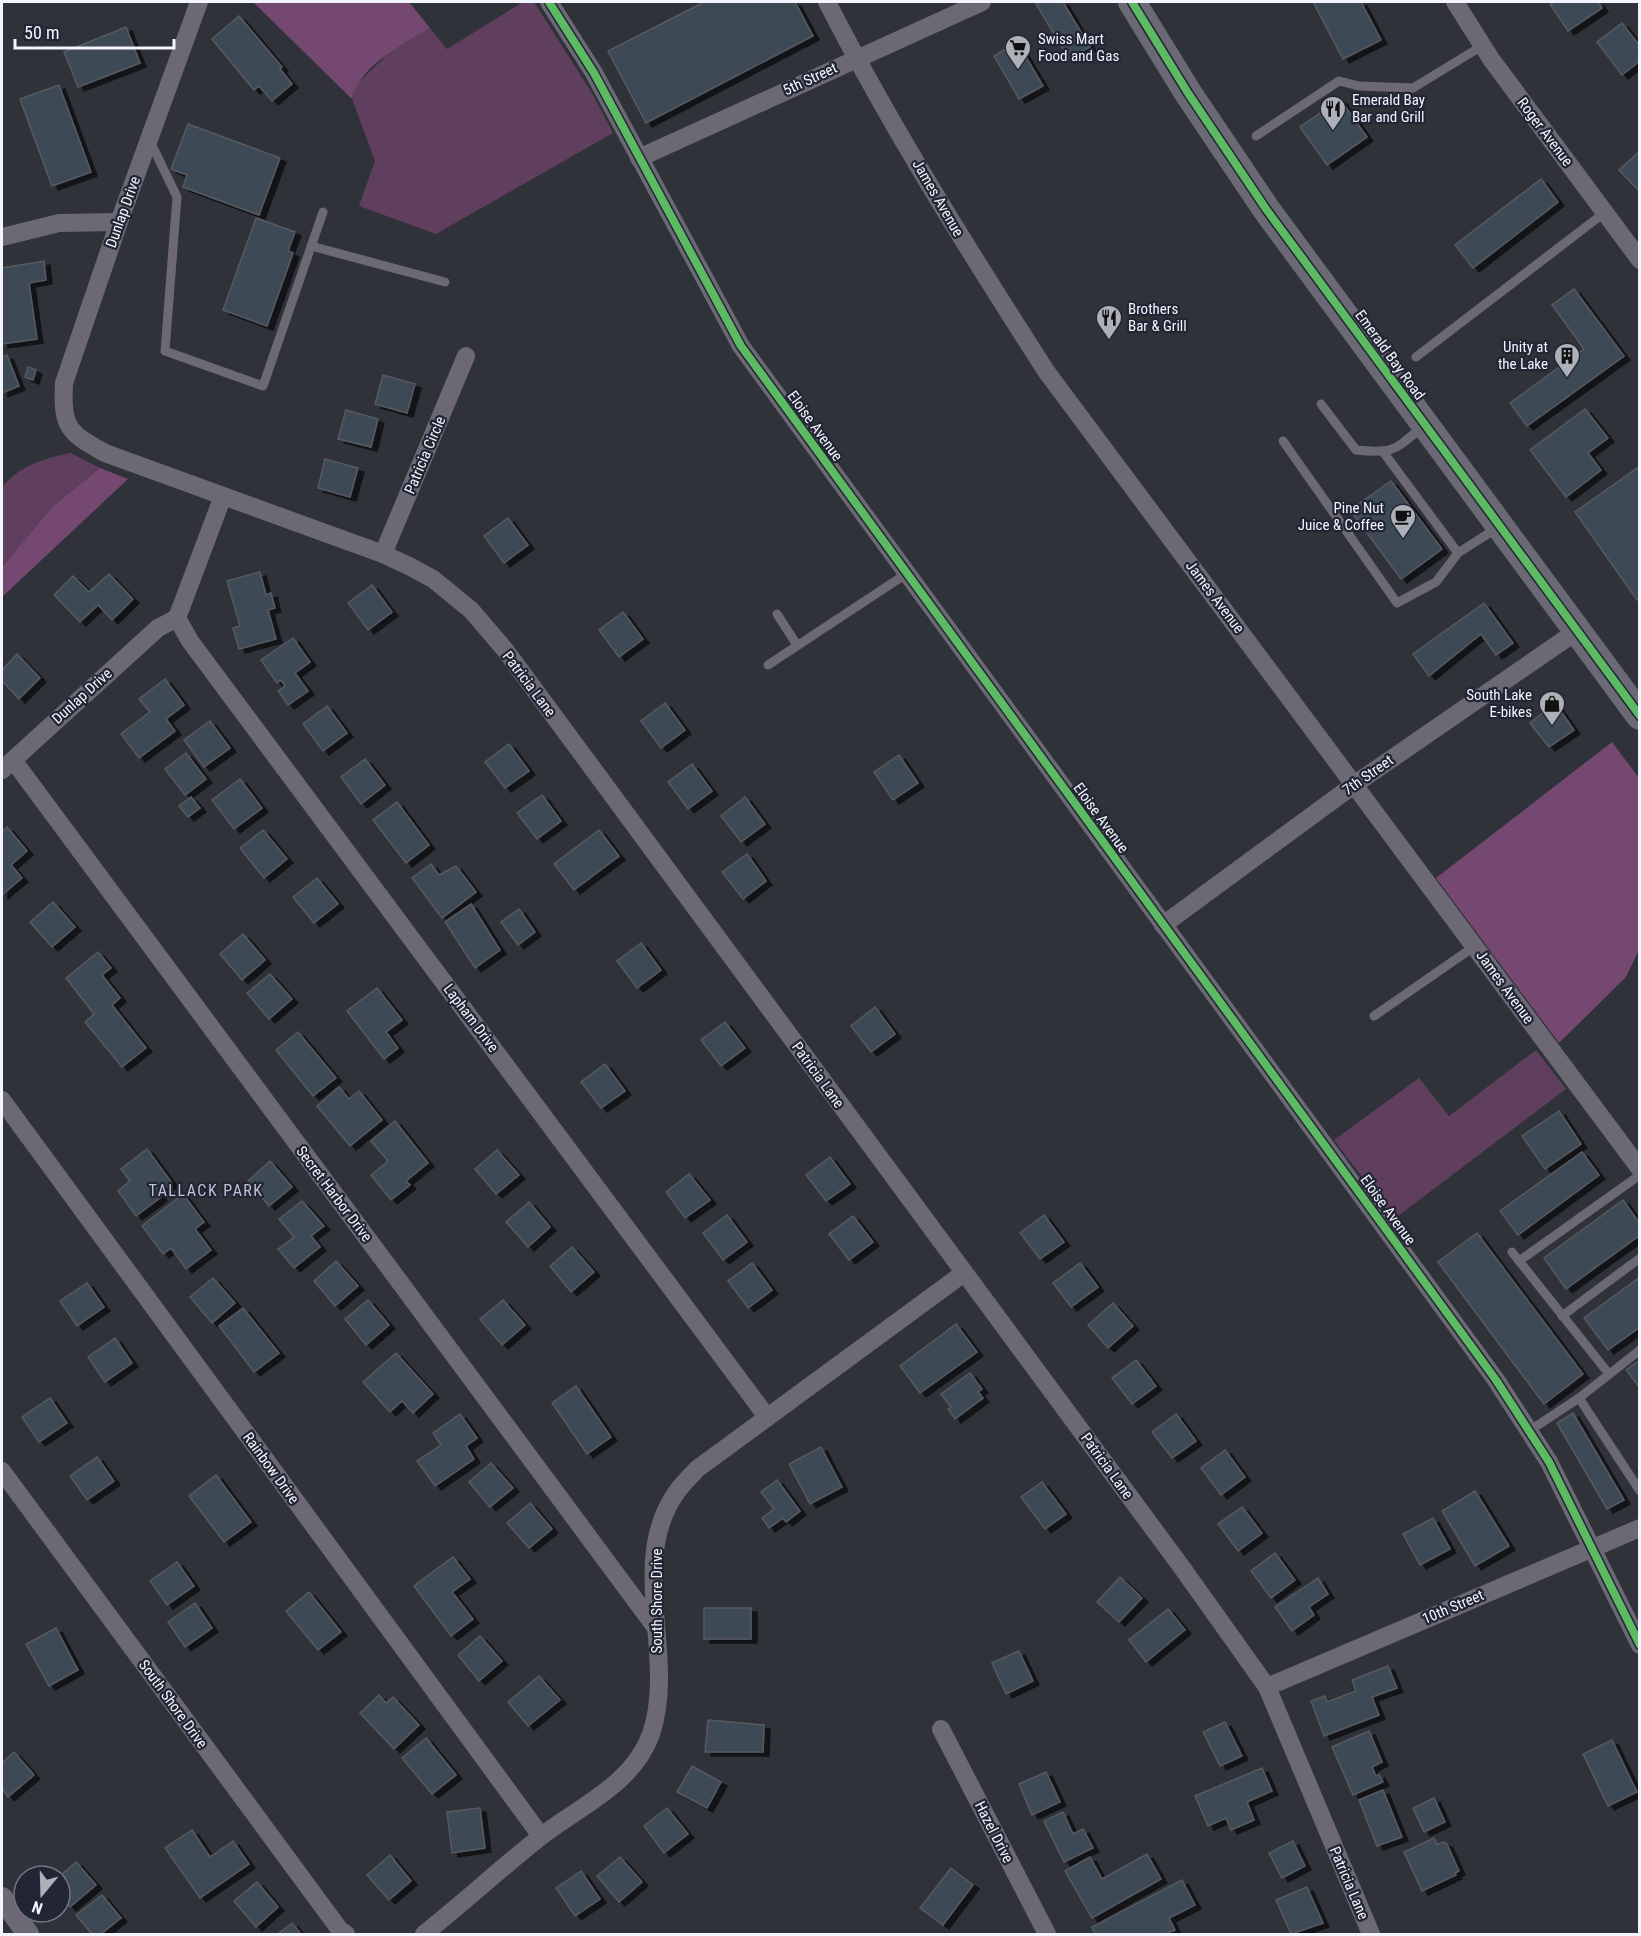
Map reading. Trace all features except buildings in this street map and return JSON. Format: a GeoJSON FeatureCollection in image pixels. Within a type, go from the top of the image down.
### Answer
{"type":"FeatureCollection","features":[{"type":"Feature","properties":{"kind":"main road","name":"Emerald Bay Road"},"geometry":{"type":"LineString","coordinates":[[1132,2],[1237,167],[1640,716]]}},
{"type":"Feature","properties":{"kind":"street","name":"Dunlap Drive"},"geometry":{"type":"LineString","coordinates":[[67,427],[63,407],[64,383],[119,222],[200,2]]}},
{"type":"Feature","properties":{"kind":"street","name":"Eloise Avenue"},"geometry":{"type":"LineString","coordinates":[[549,2],[594,73],[741,345],[1496,1380],[1549,1462],[1640,1645]]}},
{"type":"Feature","properties":{"kind":"street","name":"James Avenue"},"geometry":{"type":"LineString","coordinates":[[827,2],[856,58],[970,252],[1046,371],[1638,1166]]}},
{"type":"Feature","properties":{"kind":"street","name":"5th Street"},"geometry":{"type":"LineString","coordinates":[[639,158],[982,2]]}},
{"type":"Feature","properties":{"kind":"street","name":"Roger Avenue"},"geometry":{"type":"LineString","coordinates":[[1455,2],[1482,46],[1640,260]]}},
{"type":"Feature","properties":{"kind":"street"},"geometry":{"type":"LineString","coordinates":[[2,237],[59,223],[119,222]]}},
{"type":"Feature","properties":{"kind":"street","name":"Patricia Circle"},"geometry":{"type":"LineString","coordinates":[[383,554],[466,356]]}},
{"type":"Feature","properties":{"kind":"street","name":"Patricia Lane"},"geometry":{"type":"LineString","coordinates":[[67,427],[85,442],[105,453],[383,554],[433,579],[471,610],[506,651],[1183,1569],[1267,1687],[1371,1935]]}},
{"type":"Feature","properties":{"kind":"street"},"geometry":{"type":"LineString","coordinates":[[177,618],[223,496]]}},
{"type":"Feature","properties":{"kind":"street","name":"Dunlap Drive"},"geometry":{"type":"LineString","coordinates":[[7,765],[158,628],[177,618]]}},
{"type":"Feature","properties":{"kind":"street","name":"Lapham Drive"},"geometry":{"type":"LineString","coordinates":[[177,618],[190,641],[767,1418]]}},
{"type":"Feature","properties":{"kind":"street","name":"7th Street"},"geometry":{"type":"LineString","coordinates":[[1162,925],[1355,784],[1577,631]]}},
{"type":"Feature","properties":{"kind":"street","name":"Secret Harbor Drive"},"geometry":{"type":"LineString","coordinates":[[7,765],[656,1628]]}},
{"type":"Feature","properties":{"kind":"street","name":"Rainbow Drive"},"geometry":{"type":"LineString","coordinates":[[2,1100],[541,1836]]}},
{"type":"Feature","properties":{"kind":"street","name":"South Shore Drive"},"geometry":{"type":"LineString","coordinates":[[424,1935],[541,1836],[617,1783],[636,1762],[651,1734],[659,1675],[654,1577],[657,1540],[663,1518],[676,1493],[697,1469],[964,1273]]}},
{"type":"Feature","properties":{"kind":"street","name":"South Shore Drive"},"geometry":{"type":"LineString","coordinates":[[2,1471],[340,1930],[346,1935]]}},
{"type":"Feature","properties":{"kind":"street","name":"10th Street"},"geometry":{"type":"LineString","coordinates":[[1267,1687],[1640,1528]]}},
{"type":"Feature","properties":{"kind":"street","name":"Hazel Drive"},"geometry":{"type":"LineString","coordinates":[[940,1729],[1047,1935]]}},
{"type":"Feature","properties":{"kind":"street"},"geometry":{"type":"LineString","coordinates":[[2,1898],[28,1935]]}},
{"type":"Feature","properties":{"kind":"lane"},"geometry":{"type":"LineString","coordinates":[[1256,136],[1339,81],[1359,86],[1413,88],[1482,46]]}},
{"type":"Feature","properties":{"kind":"lane"},"geometry":{"type":"LineString","coordinates":[[149,139],[177,197],[165,351],[263,386],[323,212]]}},
{"type":"Feature","properties":{"kind":"lane"},"geometry":{"type":"LineString","coordinates":[[1416,357],[1605,213]]}},
{"type":"Feature","properties":{"kind":"lane"},"geometry":{"type":"LineString","coordinates":[[311,246],[445,282]]}},
{"type":"Feature","properties":{"kind":"lane"},"geometry":{"type":"LineString","coordinates":[[1321,404],[1356,450],[1384,453],[1397,448],[1425,425]]}},
{"type":"Feature","properties":{"kind":"lane"},"geometry":{"type":"LineString","coordinates":[[1283,441],[1397,603],[1436,582],[1458,553],[1499,526]]}},
{"type":"Feature","properties":{"kind":"lane"},"geometry":{"type":"LineString","coordinates":[[1384,453],[1458,553]]}},
{"type":"Feature","properties":{"kind":"lane"},"geometry":{"type":"LineString","coordinates":[[768,665],[906,574]]}},
{"type":"Feature","properties":{"kind":"lane"},"geometry":{"type":"LineString","coordinates":[[777,614],[798,645]]}},
{"type":"Feature","properties":{"kind":"lane"},"geometry":{"type":"LineString","coordinates":[[1374,1016],[1475,946]]}},
{"type":"Feature","properties":{"kind":"lane"},"geometry":{"type":"LineString","coordinates":[[1520,1261],[1638,1166]]}},
{"type":"Feature","properties":{"kind":"lane"},"geometry":{"type":"LineString","coordinates":[[1512,1252],[1609,1374]]}},
{"type":"Feature","properties":{"kind":"lane"},"geometry":{"type":"LineString","coordinates":[[1562,1316],[1640,1258]]}},
{"type":"Feature","properties":{"kind":"lane"},"geometry":{"type":"LineString","coordinates":[[1529,1431],[1579,1398],[1640,1350]]}},
{"type":"Feature","properties":{"kind":"lane"},"geometry":{"type":"LineString","coordinates":[[1579,1398],[1640,1491]]}},
{"type":"Feature","properties":{"kind":"shaded area"},"geometry":{"type":"Polygon","coordinates":[[[253,2],[409,2],[430,28],[395,49],[373,66],[356,87],[352,99],[253,2]]]}},
{"type":"Feature","properties":{"kind":"shaded area"},"geometry":{"type":"Polygon","coordinates":[[[523,2],[534,2],[592,93],[613,133],[436,234],[359,206],[375,161],[352,99],[356,85],[391,51],[430,28],[447,49],[523,2]]]}},
{"type":"Feature","properties":{"kind":"shaded area"},"geometry":{"type":"Polygon","coordinates":[[[71,453],[100,468],[52,507],[2,567],[2,487],[16,474],[33,464],[71,453]]]}},
{"type":"Feature","properties":{"kind":"shaded area"},"geometry":{"type":"Polygon","coordinates":[[[100,468],[128,479],[2,597],[2,567],[52,507],[100,468]]]}},
{"type":"Feature","properties":{"kind":"shaded area"},"geometry":{"type":"Polygon","coordinates":[[[1612,742],[1639,778],[1639,950],[1626,977],[1559,1043],[1436,878],[1612,742]]]}},
{"type":"Feature","properties":{"kind":"shaded area"},"geometry":{"type":"Polygon","coordinates":[[[1536,1050],[1566,1089],[1394,1219],[1334,1140],[1419,1078],[1449,1116],[1536,1050]]]}},
{"type":"Feature","properties":{"kind":"cycle path"},"geometry":{"type":"LineString","coordinates":[[549,2],[594,73],[741,346],[1496,1380],[1549,1462],[1640,1645]]}},
{"type":"Feature","properties":{"kind":"cycle path"},"geometry":{"type":"LineString","coordinates":[[1132,2],[1188,93],[1266,209],[1640,716]]}},
{"type":"Feature","properties":{"kind":"place","name":"Swiss Mart Food and Gas"},"geometry":{"type":"Point","coordinates":[1018,71]}},
{"type":"Feature","properties":{"kind":"place","name":"Emerald Bay Bar and Grill"},"geometry":{"type":"Point","coordinates":[1333,132]}},
{"type":"Feature","properties":{"kind":"place","name":"Brothers Bar & Grill"},"geometry":{"type":"Point","coordinates":[1109,341]}},
{"type":"Feature","properties":{"kind":"place","name":"Unity at the Lake"},"geometry":{"type":"Point","coordinates":[1567,379]}},
{"type":"Feature","properties":{"kind":"place","name":"Pine Nut Juice & Coffee"},"geometry":{"type":"Point","coordinates":[1403,540]}},
{"type":"Feature","properties":{"kind":"place","name":"South Lake E-bikes"},"geometry":{"type":"Point","coordinates":[1552,727]}},
{"type":"Feature","properties":{"kind":"district","name":"TALLACK PARK"},"geometry":{"type":"Point","coordinates":[206,1190]}}]}
